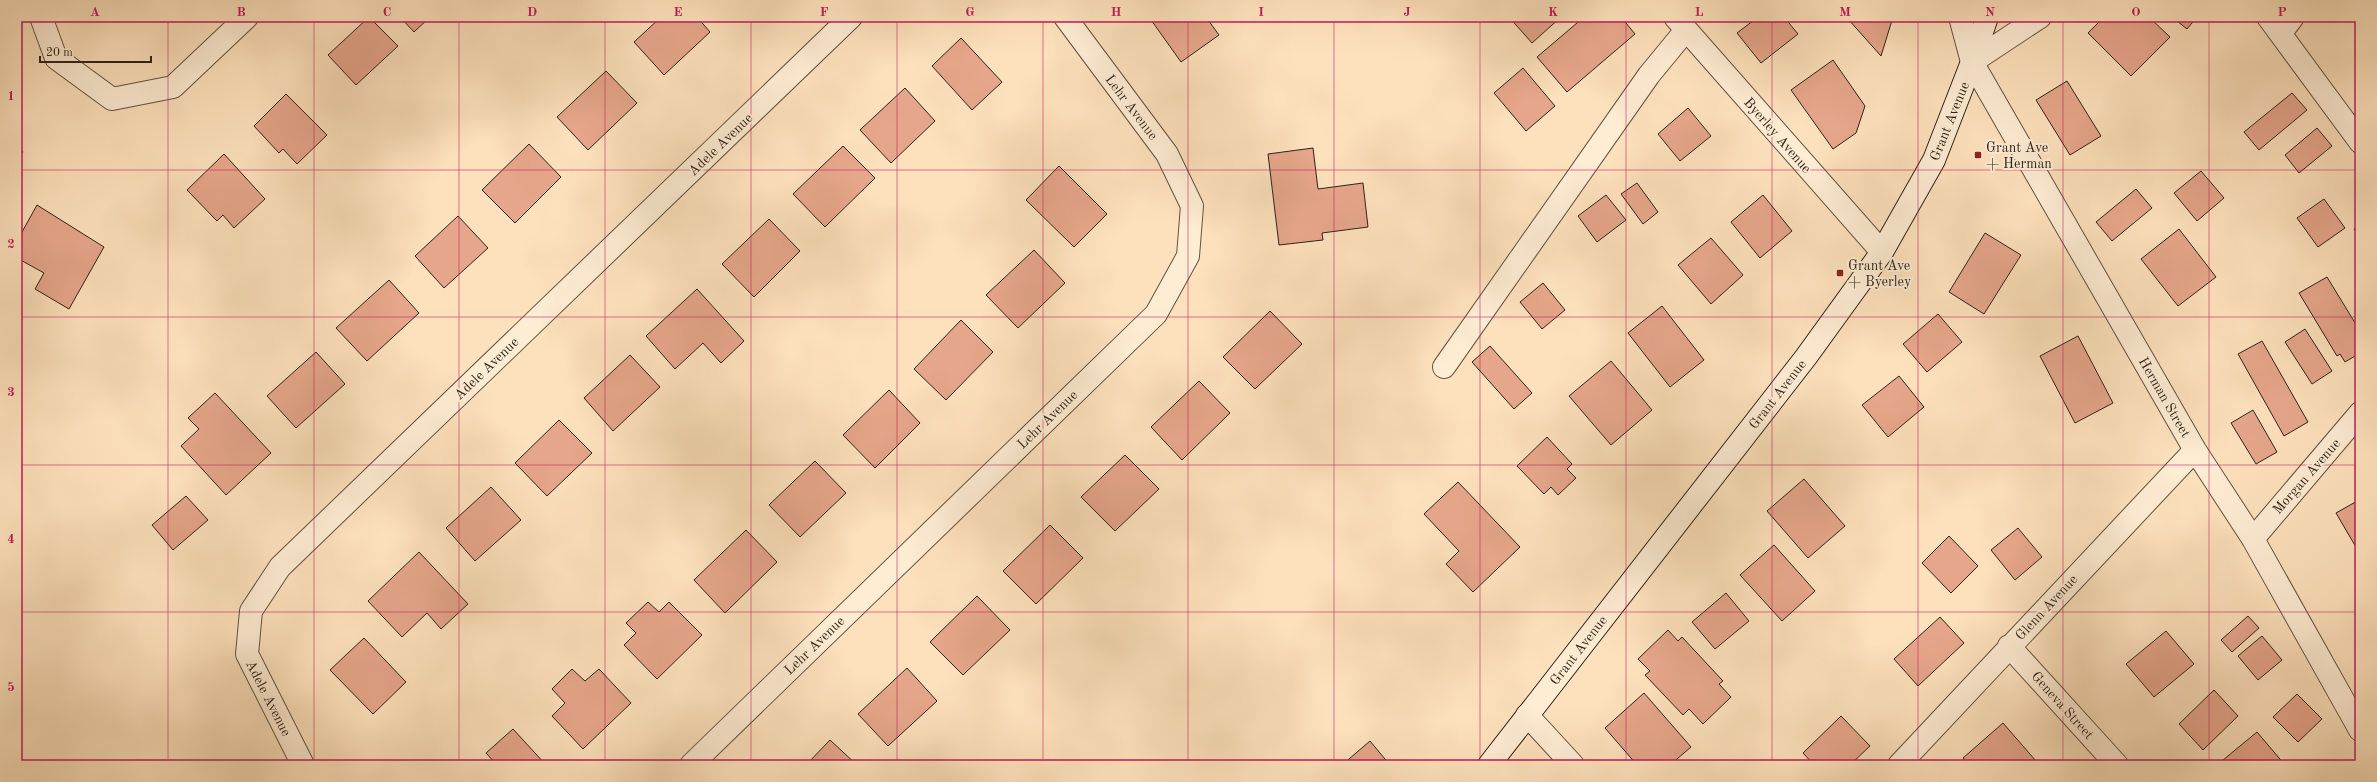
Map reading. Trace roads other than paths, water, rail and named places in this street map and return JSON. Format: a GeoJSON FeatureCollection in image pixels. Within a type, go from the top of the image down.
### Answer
{"type":"FeatureCollection","features":[{"type":"Feature","properties":{"kind":"street"},"geometry":{"type":"LineString","coordinates":[[41,17],[56,58],[112,99],[173,87],[247,17]]}},
{"type":"Feature","properties":{"kind":"street","name":"Adele Avenue"},"geometry":{"type":"LineString","coordinates":[[303,765],[247,654],[251,611],[280,567],[851,17]]}},
{"type":"Feature","properties":{"kind":"street","name":"Lehr Avenue"},"geometry":{"type":"LineString","coordinates":[[691,765],[1156,314],[1188,256],[1192,206],[1167,154],[1064,17]]}},
{"type":"Feature","properties":{"kind":"street","name":"Herman Street"},"geometry":{"type":"LineString","coordinates":[[1960,17],[1972,62],[2195,450],[2253,538],[2360,730]]}},
{"type":"Feature","properties":{"kind":"street","name":"Grant Avenue"},"geometry":{"type":"LineString","coordinates":[[1489,765],[1806,357],[1882,252],[1934,160],[1972,62],[1987,17]]}},
{"type":"Feature","properties":{"kind":"street"},"geometry":{"type":"LineString","coordinates":[[1972,62],[2040,17]]}},
{"type":"Feature","properties":{"kind":"street"},"geometry":{"type":"LineString","coordinates":[[2281,22],[2360,142]]}},
{"type":"Feature","properties":{"kind":"street"},"geometry":{"type":"LineString","coordinates":[[1444,367],[1649,76],[1680,24]]}},
{"type":"Feature","properties":{"kind":"street","name":"Byerley Avenue"},"geometry":{"type":"LineString","coordinates":[[1680,24],[1882,252]]}},
{"type":"Feature","properties":{"kind":"street","name":"Morgan Avenue"},"geometry":{"type":"LineString","coordinates":[[2253,538],[2360,413]]}},
{"type":"Feature","properties":{"kind":"street","name":"Glenn Avenue"},"geometry":{"type":"LineString","coordinates":[[1899,765],[2009,646],[2195,450]]}},
{"type":"Feature","properties":{"kind":"street","name":"Geneva Street"},"geometry":{"type":"LineString","coordinates":[[2009,646],[2118,765]]}},
{"type":"Feature","properties":{"kind":"street"},"geometry":{"type":"LineString","coordinates":[[1527,715],[1573,765]]}},
{"type":"Feature","properties":{"kind":"place","name":"Grant Ave + Herman"},"geometry":{"type":"Point","coordinates":[1978,155]}},
{"type":"Feature","properties":{"kind":"place","name":"Grant Ave + Byerley"},"geometry":{"type":"Point","coordinates":[1840,273]}}]}
